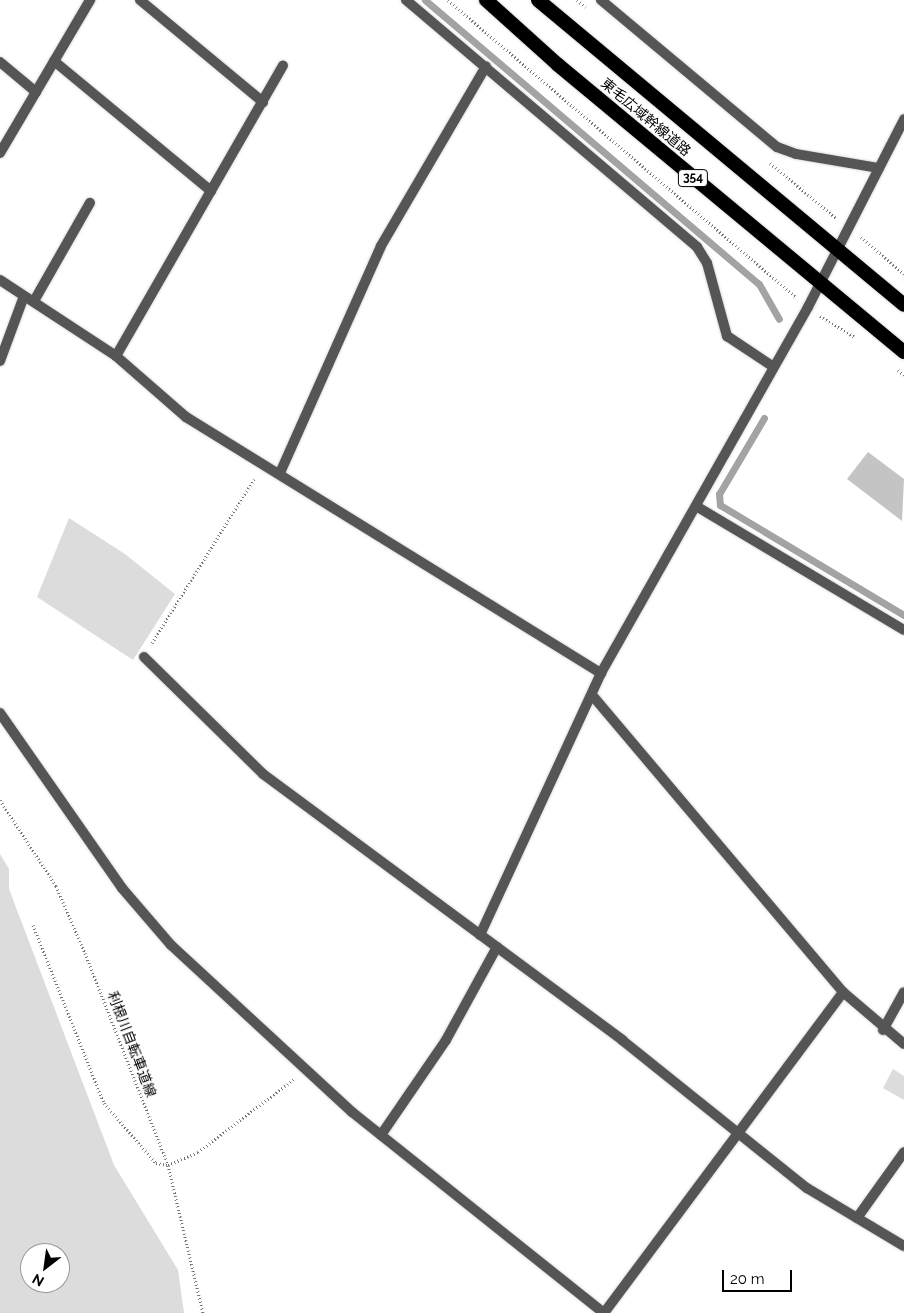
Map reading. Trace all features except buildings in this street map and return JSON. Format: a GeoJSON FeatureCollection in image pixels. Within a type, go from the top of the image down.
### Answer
{"type":"FeatureCollection","features":[{"type":"Feature","properties":{"kind":"highway","name":"東毛広域幹線道路"},"geometry":{"type":"LineString","coordinates":[[486,0],[820,284],[904,352]]}},
{"type":"Feature","properties":{"kind":"highway","name":"東毛広域幹線道路"},"geometry":{"type":"LineString","coordinates":[[538,0],[904,305]]}},
{"type":"Feature","properties":{"kind":"street"},"geometry":{"type":"LineString","coordinates":[[0,153],[90,0]]}},
{"type":"Feature","properties":{"kind":"street"},"geometry":{"type":"LineString","coordinates":[[140,0],[263,102]]}},
{"type":"Feature","properties":{"kind":"street"},"geometry":{"type":"LineString","coordinates":[[406,0],[486,66],[697,248],[707,263],[726,336],[772,366]]}},
{"type":"Feature","properties":{"kind":"street"},"geometry":{"type":"LineString","coordinates":[[601,0],[777,147],[796,154],[879,168]]}},
{"type":"Feature","properties":{"kind":"street"},"geometry":{"type":"LineString","coordinates":[[54,61],[211,191]]}},
{"type":"Feature","properties":{"kind":"street"},"geometry":{"type":"LineString","coordinates":[[0,62],[36,92]]}},
{"type":"Feature","properties":{"kind":"street"},"geometry":{"type":"LineString","coordinates":[[116,356],[283,66]]}},
{"type":"Feature","properties":{"kind":"street"},"geometry":{"type":"LineString","coordinates":[[280,473],[381,246],[486,66]]}},
{"type":"Feature","properties":{"kind":"street"},"geometry":{"type":"LineString","coordinates":[[480,935],[601,673],[696,506],[772,366],[820,284],[904,120]]}},
{"type":"Feature","properties":{"kind":"street"},"geometry":{"type":"LineString","coordinates":[[34,301],[90,202]]}},
{"type":"Feature","properties":{"kind":"street"},"geometry":{"type":"LineString","coordinates":[[0,280],[116,356],[186,417],[280,473],[601,673]]}},
{"type":"Feature","properties":{"kind":"street"},"geometry":{"type":"LineString","coordinates":[[0,361],[24,296]]}},
{"type":"Feature","properties":{"kind":"street"},"geometry":{"type":"LineString","coordinates":[[696,506],[904,630]]}},
{"type":"Feature","properties":{"kind":"street"},"geometry":{"type":"LineString","coordinates":[[144,657],[263,774],[498,947],[807,1188],[904,1246]]}},
{"type":"Feature","properties":{"kind":"street"},"geometry":{"type":"LineString","coordinates":[[592,695],[843,992],[883,1030],[904,1044]]}},
{"type":"Feature","properties":{"kind":"street"},"geometry":{"type":"LineString","coordinates":[[0,713],[152,926],[307,1070],[381,1135],[604,1313],[843,992]]}},
{"type":"Feature","properties":{"kind":"street"},"geometry":{"type":"LineString","coordinates":[[381,1135],[446,1040],[498,947]]}},
{"type":"Feature","properties":{"kind":"street"},"geometry":{"type":"LineString","coordinates":[[883,1030],[904,992]]}},
{"type":"Feature","properties":{"kind":"street"},"geometry":{"type":"LineString","coordinates":[[857,1218],[904,1152]]}},
{"type":"Feature","properties":{"kind":"path"},"geometry":{"type":"LineString","coordinates":[[448,0],[794,296]]}},
{"type":"Feature","properties":{"kind":"path"},"geometry":{"type":"LineString","coordinates":[[862,238],[904,274]]}},
{"type":"Feature","properties":{"kind":"path"},"geometry":{"type":"LineString","coordinates":[[824,320],[838,330]]}},
{"type":"Feature","properties":{"kind":"path"},"geometry":{"type":"LineString","coordinates":[[144,657],[264,464]]}},
{"type":"Feature","properties":{"kind":"path","name":"利根川自転車道線"},"geometry":{"type":"LineString","coordinates":[[0,800],[56,886],[168,1165],[203,1313]]}},
{"type":"Feature","properties":{"kind":"path"},"geometry":{"type":"LineString","coordinates":[[33,925],[104,1102],[156,1163],[168,1165],[198,1152],[307,1070]]}},
{"type":"Feature","properties":{"kind":"shaded area"},"geometry":{"type":"Polygon","coordinates":[[[69,518],[125,554],[175,594],[133,660],[37,597],[69,518]]]}},
{"type":"Feature","properties":{"kind":"shaded area"},"geometry":{"type":"Polygon","coordinates":[[[0,854],[9,869],[9,889],[114,1165],[178,1270],[184,1313],[0,1313],[0,854]]]}},
{"type":"Feature","properties":{"kind":"shaded area"},"geometry":{"type":"Polygon","coordinates":[[[893,1069],[904,1076],[904,1100],[883,1088],[893,1069]]]}},
{"type":"Feature","properties":{"kind":"waterway"},"geometry":{"type":"LineString","coordinates":[[425,0],[759,284],[779,319]]}},
{"type":"Feature","properties":{"kind":"waterway"},"geometry":{"type":"LineString","coordinates":[[764,418],[719,494],[720,505],[904,615]]}}]}
